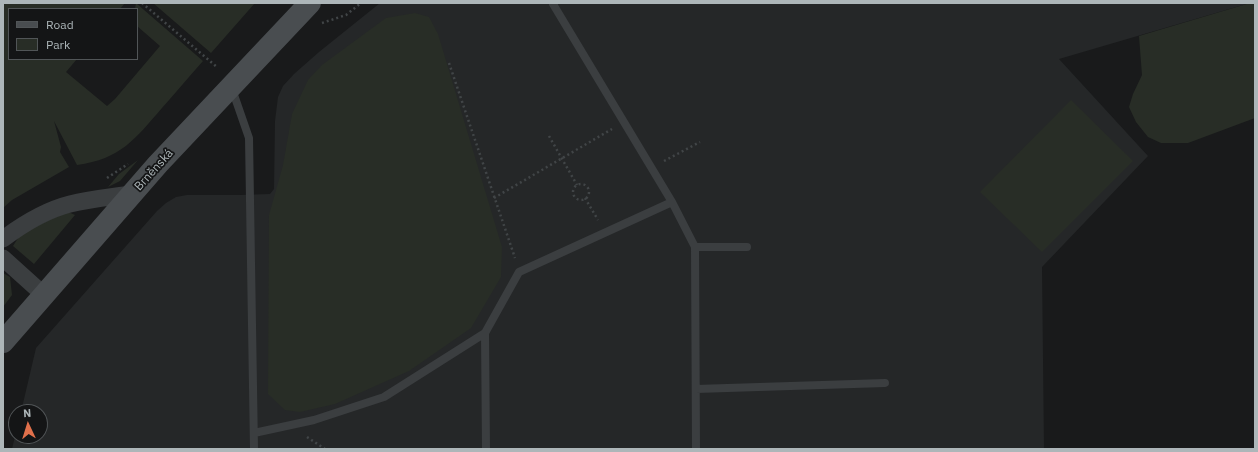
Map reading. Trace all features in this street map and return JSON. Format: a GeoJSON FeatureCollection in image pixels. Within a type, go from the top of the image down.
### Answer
{"type":"FeatureCollection","features":[{"type":"Feature","properties":{"kind":"main road","name":"Brněnská"},"geometry":{"type":"LineString","coordinates":[[3,342],[158,164],[310,3]]}},
{"type":"Feature","properties":{"kind":"street"},"geometry":{"type":"LineString","coordinates":[[3,239],[22,225],[69,204],[90,199],[131,194]]}},
{"type":"Feature","properties":{"kind":"street"},"geometry":{"type":"LineString","coordinates":[[3,258],[44,295]]}},
{"type":"Feature","properties":{"kind":"lane"},"geometry":{"type":"LineString","coordinates":[[554,3],[553,4],[672,202],[695,247],[696,449]]}},
{"type":"Feature","properties":{"kind":"lane"},"geometry":{"type":"LineString","coordinates":[[231,87],[249,138],[254,449]]}},
{"type":"Feature","properties":{"kind":"lane"},"geometry":{"type":"LineString","coordinates":[[254,433],[314,420],[384,397],[484,333],[519,272],[672,202]]}},
{"type":"Feature","properties":{"kind":"lane"},"geometry":{"type":"LineString","coordinates":[[695,247],[747,247]]}},
{"type":"Feature","properties":{"kind":"lane"},"geometry":{"type":"LineString","coordinates":[[484,333],[486,449]]}},
{"type":"Feature","properties":{"kind":"lane"},"geometry":{"type":"LineString","coordinates":[[696,389],[886,383]]}},
{"type":"Feature","properties":{"kind":"path"},"geometry":{"type":"LineString","coordinates":[[142,3],[218,68]]}},
{"type":"Feature","properties":{"kind":"path"},"geometry":{"type":"LineString","coordinates":[[449,63],[519,272]]}},
{"type":"Feature","properties":{"kind":"path"},"geometry":{"type":"LineString","coordinates":[[494,198],[625,122]]}},
{"type":"Feature","properties":{"kind":"path"},"geometry":{"type":"LineString","coordinates":[[548,136],[577,185]]}},
{"type":"Feature","properties":{"kind":"path"},"geometry":{"type":"LineString","coordinates":[[652,168],[700,142]]}},
{"type":"Feature","properties":{"kind":"path"},"geometry":{"type":"LineString","coordinates":[[103,181],[133,160]]}},
{"type":"Feature","properties":{"kind":"path"},"geometry":{"type":"LineString","coordinates":[[584,184],[587,187],[589,192],[585,198],[577,198],[574,194],[573,189],[577,185],[584,184]]}},
{"type":"Feature","properties":{"kind":"path"},"geometry":{"type":"LineString","coordinates":[[585,198],[604,232]]}},
{"type":"Feature","properties":{"kind":"shaded area"},"geometry":{"type":"Polygon","coordinates":[[[380,3],[1250,3],[1059,59],[1148,156],[1042,267],[1044,449],[12,449],[13,444],[48,444],[48,404],[23,404],[36,348],[157,211],[176,197],[187,195],[270,194],[274,189],[275,121],[278,97],[283,86],[319,52],[380,3]]]}},
{"type":"Feature","properties":{"kind":"green space"},"geometry":{"type":"Polygon","coordinates":[[[3,3],[125,3],[121,8],[8,8],[8,60],[76,60],[66,72],[107,106],[115,99],[160,46],[138,27],[138,8],[135,8],[136,3],[203,61],[135,138],[116,153],[105,158],[77,165],[54,121],[61,147],[60,152],[69,167],[12,200],[3,208],[3,3]]]}},
{"type":"Feature","properties":{"kind":"green space"},"geometry":{"type":"Polygon","coordinates":[[[153,3],[255,3],[211,53],[153,3]]]}},
{"type":"Feature","properties":{"kind":"green space"},"geometry":{"type":"Polygon","coordinates":[[[1250,3],[1255,3],[1255,118],[1188,143],[1161,143],[1148,137],[1136,122],[1129,107],[1142,75],[1139,36],[1250,3]]]}},
{"type":"Feature","properties":{"kind":"green space"},"geometry":{"type":"Polygon","coordinates":[[[415,13],[429,17],[438,34],[502,247],[501,277],[471,328],[409,371],[335,404],[300,412],[285,410],[268,394],[269,215],[283,165],[292,114],[308,80],[322,65],[386,18],[415,13]]]}},
{"type":"Feature","properties":{"kind":"green space"},"geometry":{"type":"Polygon","coordinates":[[[1071,100],[1133,161],[1042,252],[980,192],[1071,100]]]}},
{"type":"Feature","properties":{"kind":"green space"},"geometry":{"type":"Polygon","coordinates":[[[138,160],[120,181],[108,187],[119,174],[138,160]]]}},
{"type":"Feature","properties":{"kind":"green space"},"geometry":{"type":"Polygon","coordinates":[[[66,211],[75,215],[34,264],[13,246],[20,235],[66,211]]]}},
{"type":"Feature","properties":{"kind":"green space"},"geometry":{"type":"Polygon","coordinates":[[[3,273],[10,277],[12,295],[3,307],[3,273]]]}}]}
